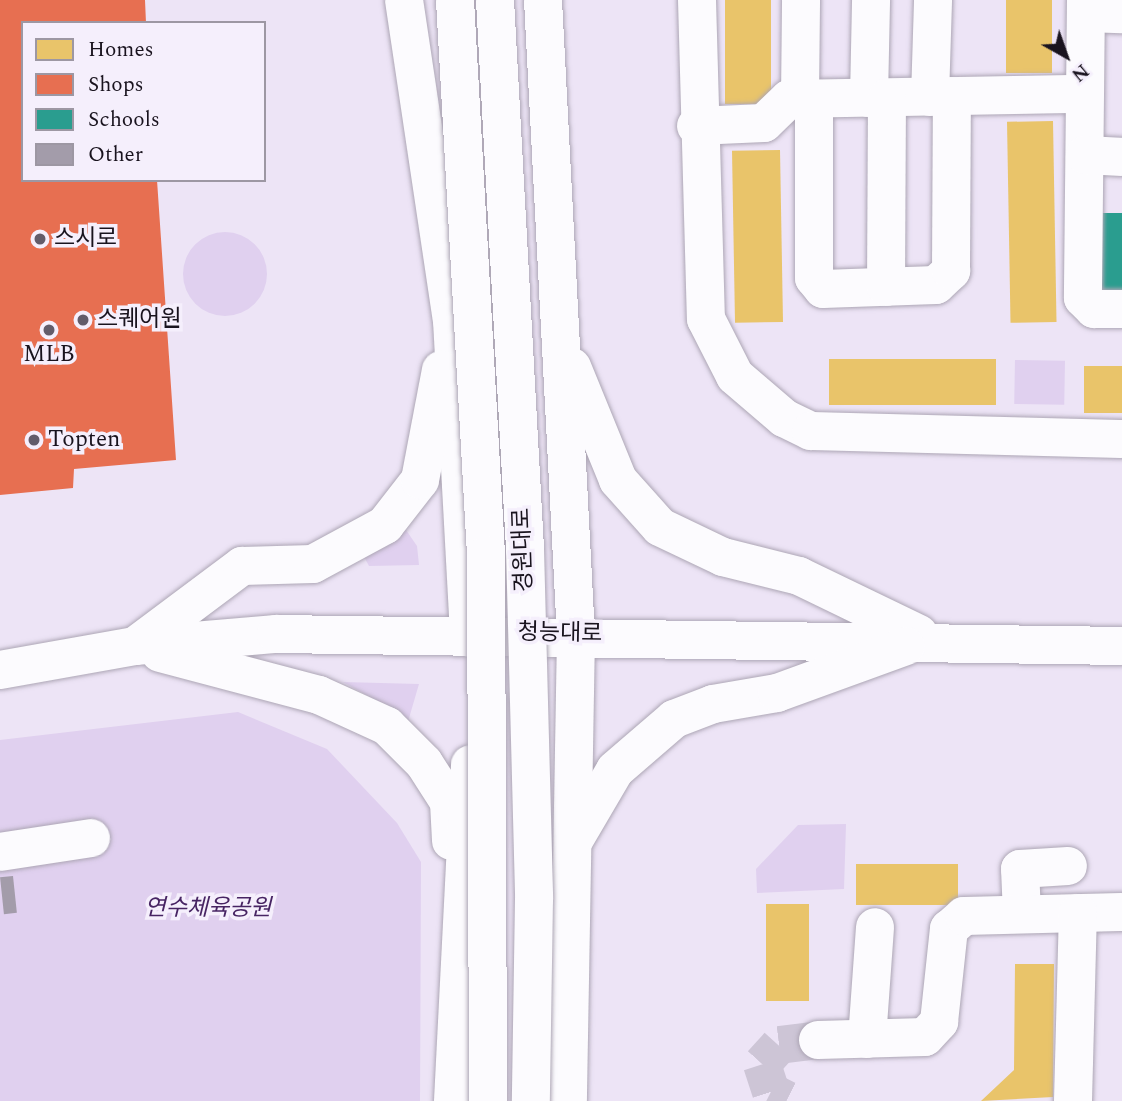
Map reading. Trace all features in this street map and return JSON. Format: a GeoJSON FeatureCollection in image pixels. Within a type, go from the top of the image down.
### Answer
{"type":"FeatureCollection","features":[{"type":"Feature","properties":{"kind":"main road"},"geometry":{"type":"LineString","coordinates":[[404,0],[452,320],[469,632],[470,779],[455,1011],[453,1101]]}},
{"type":"Feature","properties":{"kind":"main road","name":"경원대로"},"geometry":{"type":"LineString","coordinates":[[455,0],[486,555],[488,1101]]}},
{"type":"Feature","properties":{"kind":"main road","name":"경원대로"},"geometry":{"type":"LineString","coordinates":[[495,0],[525,549],[534,899],[531,1101]]}},
{"type":"Feature","properties":{"kind":"main road"},"geometry":{"type":"LineString","coordinates":[[543,0],[576,635],[568,851],[568,1101]]}},
{"type":"Feature","properties":{"kind":"main road"},"geometry":{"type":"LineString","coordinates":[[697,0],[696,126],[706,318],[735,376],[784,418],[811,432],[1122,439]]}},
{"type":"Feature","properties":{"kind":"main road"},"geometry":{"type":"LineString","coordinates":[[801,0],[814,278],[823,289],[936,285],[951,271],[933,0]]}},
{"type":"Feature","properties":{"kind":"main road"},"geometry":{"type":"LineString","coordinates":[[871,0],[886,287]]}},
{"type":"Feature","properties":{"kind":"main road"},"geometry":{"type":"LineString","coordinates":[[1098,9],[1085,94],[1103,156],[1083,298],[1094,309],[1122,309]]}},
{"type":"Feature","properties":{"kind":"main road"},"geometry":{"type":"LineString","coordinates":[[696,126],[764,122],[789,99],[1085,94]]}},
{"type":"Feature","properties":{"kind":"main road"},"geometry":{"type":"LineString","coordinates":[[135,646],[242,566],[313,564],[385,525],[420,480],[452,320]]}},
{"type":"Feature","properties":{"kind":"main road"},"geometry":{"type":"LineString","coordinates":[[561,339],[612,469],[633,503],[660,527],[723,556],[799,576],[928,638]]}},
{"type":"Feature","properties":{"kind":"main road","name":"청능대로"},"geometry":{"type":"LineString","coordinates":[[0,670],[135,646],[276,634],[469,632],[928,638],[1122,646]]}},
{"type":"Feature","properties":{"kind":"main road"},"geometry":{"type":"LineString","coordinates":[[568,851],[615,771],[674,719],[713,704],[777,693],[928,638]]}},
{"type":"Feature","properties":{"kind":"main road"},"geometry":{"type":"LineString","coordinates":[[135,646],[320,695],[356,709],[405,740],[449,803],[455,1011]]}},
{"type":"Feature","properties":{"kind":"main road"},"geometry":{"type":"LineString","coordinates":[[0,852],[91,838]]}},
{"type":"Feature","properties":{"kind":"main road"},"geometry":{"type":"LineString","coordinates":[[1022,914],[1005,869],[1068,866]]}},
{"type":"Feature","properties":{"kind":"main road"},"geometry":{"type":"LineString","coordinates":[[818,1040],[925,1037],[939,1022],[949,929],[964,915],[1122,912]]}},
{"type":"Feature","properties":{"kind":"main road"},"geometry":{"type":"LineString","coordinates":[[1073,1101],[1077,913]]}},
{"type":"Feature","properties":{"kind":"main road"},"geometry":{"type":"LineString","coordinates":[[867,1039],[875,927]]}},
{"type":"Feature","properties":{"kind":"green space"},"geometry":{"type":"Polygon","coordinates":[[[225,232],[241,235],[255,244],[264,258],[267,274],[264,290],[255,304],[241,313],[225,316],[209,313],[195,304],[186,290],[183,274],[186,258],[195,244],[209,235],[225,232]]]}},
{"type":"Feature","properties":{"kind":"green space"},"geometry":{"type":"Polygon","coordinates":[[[1015,360],[1065,361],[1064,405],[1014,404],[1015,360]]]}},
{"type":"Feature","properties":{"kind":"green space"},"geometry":{"type":"Polygon","coordinates":[[[404,527],[417,546],[419,565],[369,566],[363,555],[404,527]]]}},
{"type":"Feature","properties":{"kind":"green space"},"geometry":{"type":"Polygon","coordinates":[[[343,682],[419,684],[407,725],[368,696],[343,682]]]}},
{"type":"Feature","properties":{"kind":"green space","name":"연수체육공원"},"geometry":{"type":"Polygon","coordinates":[[[238,712],[327,749],[397,823],[421,862],[420,1101],[0,1101],[0,740],[238,712]]]}},
{"type":"Feature","properties":{"kind":"green space"},"geometry":{"type":"Polygon","coordinates":[[[846,824],[844,889],[757,893],[756,869],[798,825],[846,824]]]}},
{"type":"Feature","properties":{"kind":"building: Homes"},"geometry":{"type":"Polygon","coordinates":[[[725,0],[771,0],[771,104],[725,104],[725,0]]]}},
{"type":"Feature","properties":{"kind":"building: Homes"},"geometry":{"type":"Polygon","coordinates":[[[1006,0],[1052,0],[1052,73],[1006,73],[1006,0]]]}},
{"type":"Feature","properties":{"kind":"building: Homes"},"geometry":{"type":"Polygon","coordinates":[[[1053,121],[1057,322],[1011,323],[1007,122],[1053,121]]]}},
{"type":"Feature","properties":{"kind":"building: Homes"},"geometry":{"type":"Polygon","coordinates":[[[780,150],[783,322],[735,323],[732,151],[780,150]]]}},
{"type":"Feature","properties":{"kind":"building: Homes"},"geometry":{"type":"Polygon","coordinates":[[[829,359],[996,359],[996,405],[829,405],[829,359]]]}},
{"type":"Feature","properties":{"kind":"building: Homes"},"geometry":{"type":"Polygon","coordinates":[[[1084,366],[1122,366],[1122,413],[1084,413],[1084,366]]]}},
{"type":"Feature","properties":{"kind":"building: Homes"},"geometry":{"type":"Polygon","coordinates":[[[856,864],[958,864],[958,905],[856,905],[856,864]]]}},
{"type":"Feature","properties":{"kind":"building: Homes"},"geometry":{"type":"Polygon","coordinates":[[[766,904],[809,904],[809,1001],[766,1001],[766,904]]]}},
{"type":"Feature","properties":{"kind":"building: Homes"},"geometry":{"type":"Polygon","coordinates":[[[1015,964],[1054,964],[1053,1097],[981,1101],[1014,1070],[1015,964]]]}},
{"type":"Feature","properties":{"kind":"building: Shops","name":"스퀘어원"},"geometry":{"type":"Polygon","coordinates":[[[0,0],[145,0],[146,21],[21,21],[21,182],[157,182],[176,460],[74,469],[73,488],[0,495],[0,0]]]}},
{"type":"Feature","properties":{"kind":"building: Schools"},"geometry":{"type":"Polygon","coordinates":[[[1098,213],[1122,213],[1122,294],[1098,294],[1098,213]]]}},
{"type":"Feature","properties":{"kind":"building: Other"},"geometry":{"type":"Polygon","coordinates":[[[13,876],[17,913],[4,914],[0,877],[13,876]]]}},
{"type":"Feature","properties":{"kind":"tunnel"},"geometry":{"type":"LineString","coordinates":[[787,1100],[771,1092],[762,1064],[779,1045],[818,1040]]}},
{"type":"Feature","properties":{"kind":"place","name":"스시로"},"geometry":{"type":"Point","coordinates":[40,239]}},
{"type":"Feature","properties":{"kind":"place","name":"스퀘어원"},"geometry":{"type":"Point","coordinates":[83,320]}},
{"type":"Feature","properties":{"kind":"place","name":"MLB"},"geometry":{"type":"Point","coordinates":[49,330]}},
{"type":"Feature","properties":{"kind":"place","name":"Topten"},"geometry":{"type":"Point","coordinates":[34,440]}}]}
